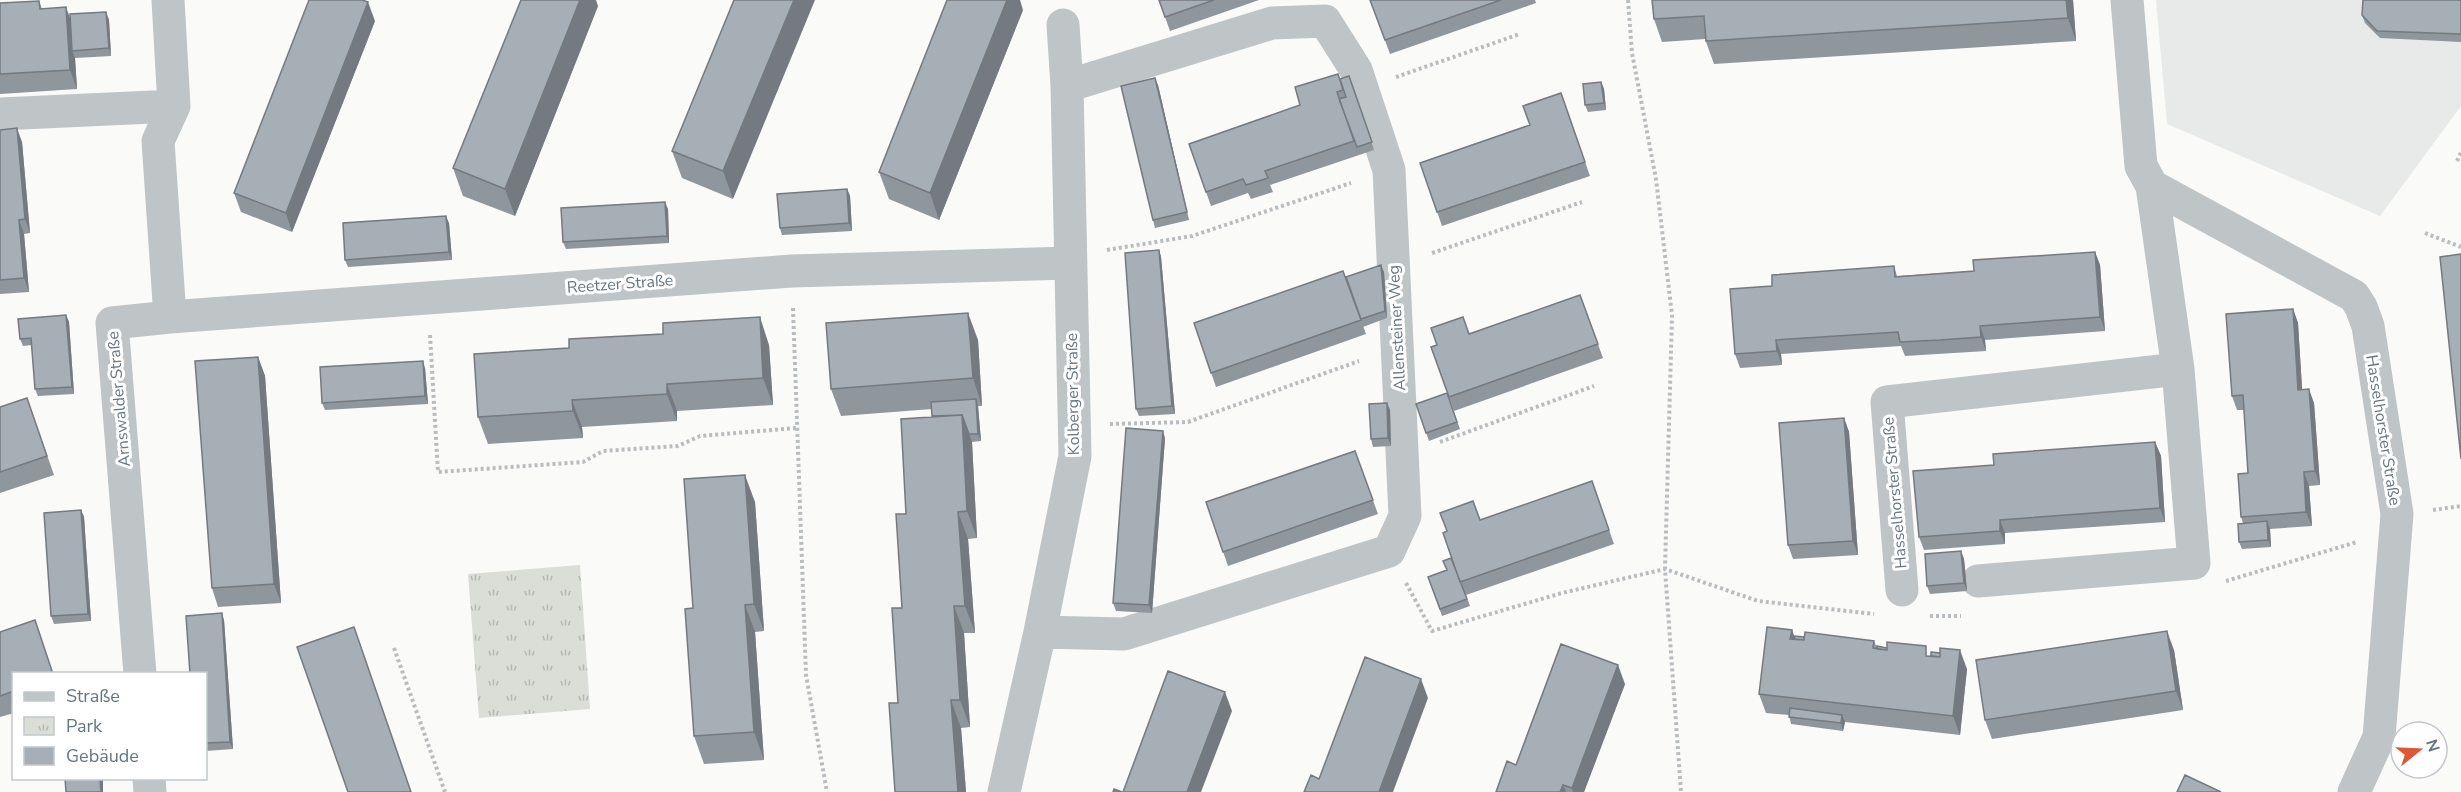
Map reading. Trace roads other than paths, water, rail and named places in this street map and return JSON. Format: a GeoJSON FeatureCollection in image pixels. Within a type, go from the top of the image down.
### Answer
{"type":"FeatureCollection","features":[{"type":"Feature","properties":{"kind":"street"},"geometry":{"type":"LineString","coordinates":[[168,0],[174,106],[159,141],[170,317]]}},
{"type":"Feature","properties":{"kind":"street"},"geometry":{"type":"LineString","coordinates":[[1978,581],[2194,562],[2178,369],[2152,186],[2140,166],[2127,0]]}},
{"type":"Feature","properties":{"kind":"street","name":"Allensteiner Weg"},"geometry":{"type":"LineString","coordinates":[[1040,632],[1124,634],[1389,551],[1405,516],[1389,170],[1356,70],[1325,21],[1272,23],[1067,86]]}},
{"type":"Feature","properties":{"kind":"street","name":"Kolberger Straße"},"geometry":{"type":"LineString","coordinates":[[1004,792],[1040,632],[1075,456],[1067,86],[1063,25]]}},
{"type":"Feature","properties":{"kind":"street"},"geometry":{"type":"LineString","coordinates":[[0,114],[174,106]]}},
{"type":"Feature","properties":{"kind":"street","name":"Hasselhorster Straße"},"geometry":{"type":"LineString","coordinates":[[2152,186],[2354,296],[2368,326],[2397,514],[2379,737],[2354,792]]}},
{"type":"Feature","properties":{"kind":"street","name":"Reetzer Straße"},"geometry":{"type":"LineString","coordinates":[[170,317],[792,271],[1070,260]]}},
{"type":"Feature","properties":{"kind":"street","name":"Arnswalder Straße"},"geometry":{"type":"LineString","coordinates":[[140,672],[112,323],[170,317]]}},
{"type":"Feature","properties":{"kind":"street","name":"Hasselhorster Straße"},"geometry":{"type":"LineString","coordinates":[[1902,590],[1887,402],[2178,369]]}}]}
